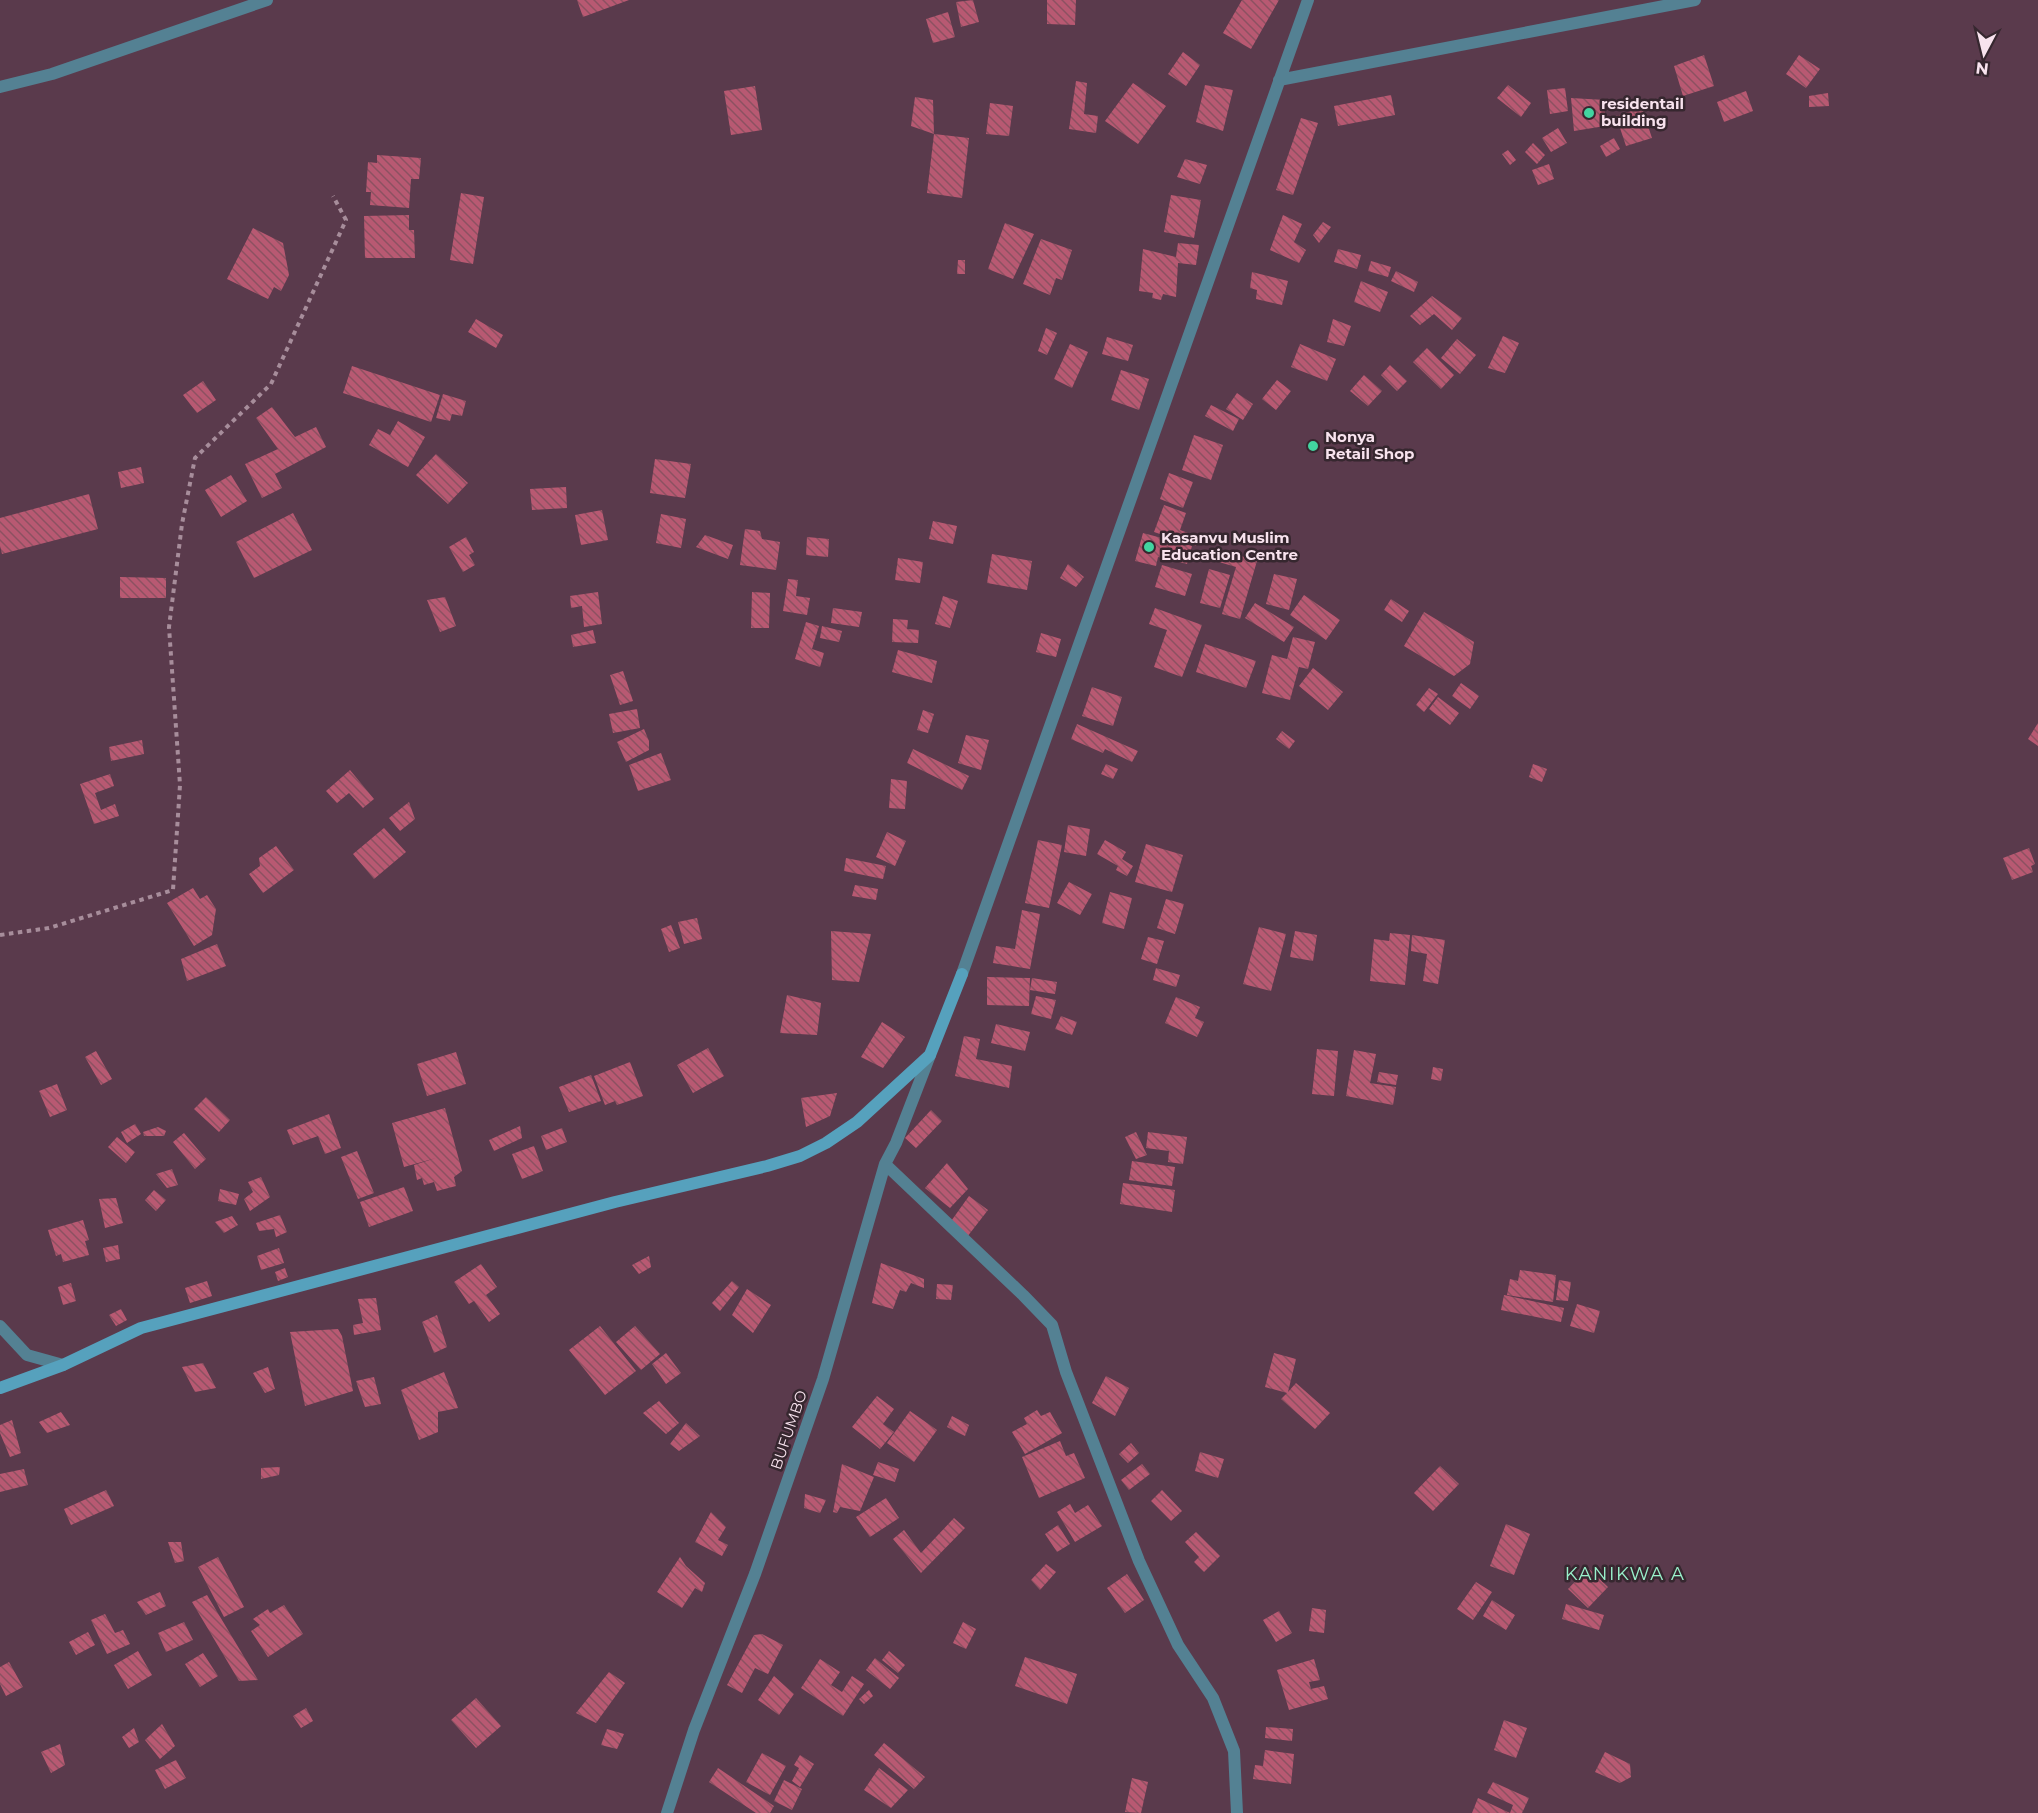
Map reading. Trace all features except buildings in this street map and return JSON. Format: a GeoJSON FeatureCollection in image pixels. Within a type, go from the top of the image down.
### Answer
{"type":"FeatureCollection","features":[{"type":"Feature","properties":{"kind":"street"},"geometry":{"type":"LineString","coordinates":[[0,87],[52,74],[267,0]]}},
{"type":"Feature","properties":{"kind":"street"},"geometry":{"type":"LineString","coordinates":[[0,1388],[63,1365],[141,1328],[615,1202],[800,1156],[826,1143],[857,1122],[930,1054],[962,974],[1308,0]]}},
{"type":"Feature","properties":{"kind":"street"},"geometry":{"type":"LineString","coordinates":[[1280,80],[1695,0]]}},
{"type":"Feature","properties":{"kind":"street","name":"BUFUMBO"},"geometry":{"type":"LineString","coordinates":[[667,1813],[694,1730],[755,1574],[823,1379],[885,1164],[896,1143],[930,1054]]}},
{"type":"Feature","properties":{"kind":"street"},"geometry":{"type":"LineString","coordinates":[[885,1164],[1052,1325],[1066,1372],[1139,1561],[1178,1645],[1213,1698],[1234,1751],[1237,1813]]}},
{"type":"Feature","properties":{"kind":"street"},"geometry":{"type":"LineString","coordinates":[[0,1326],[27,1355],[63,1365]]}},
{"type":"Feature","properties":{"kind":"path"},"geometry":{"type":"LineString","coordinates":[[0,935],[49,928],[174,890],[180,785],[169,627],[182,524],[195,458],[271,384],[346,220],[333,196]]}},
{"type":"Feature","properties":{"kind":"place","name":"residentail building"},"geometry":{"type":"Point","coordinates":[1589,113]}},
{"type":"Feature","properties":{"kind":"place","name":"Nonya Retail Shop"},"geometry":{"type":"Point","coordinates":[1313,446]}},
{"type":"Feature","properties":{"kind":"place","name":"Kasanvu Muslim Education Centre"},"geometry":{"type":"Point","coordinates":[1149,547]}},
{"type":"Feature","properties":{"kind":"district","name":"KANIKWA A"},"geometry":{"type":"Point","coordinates":[1625,1574]}}]}
